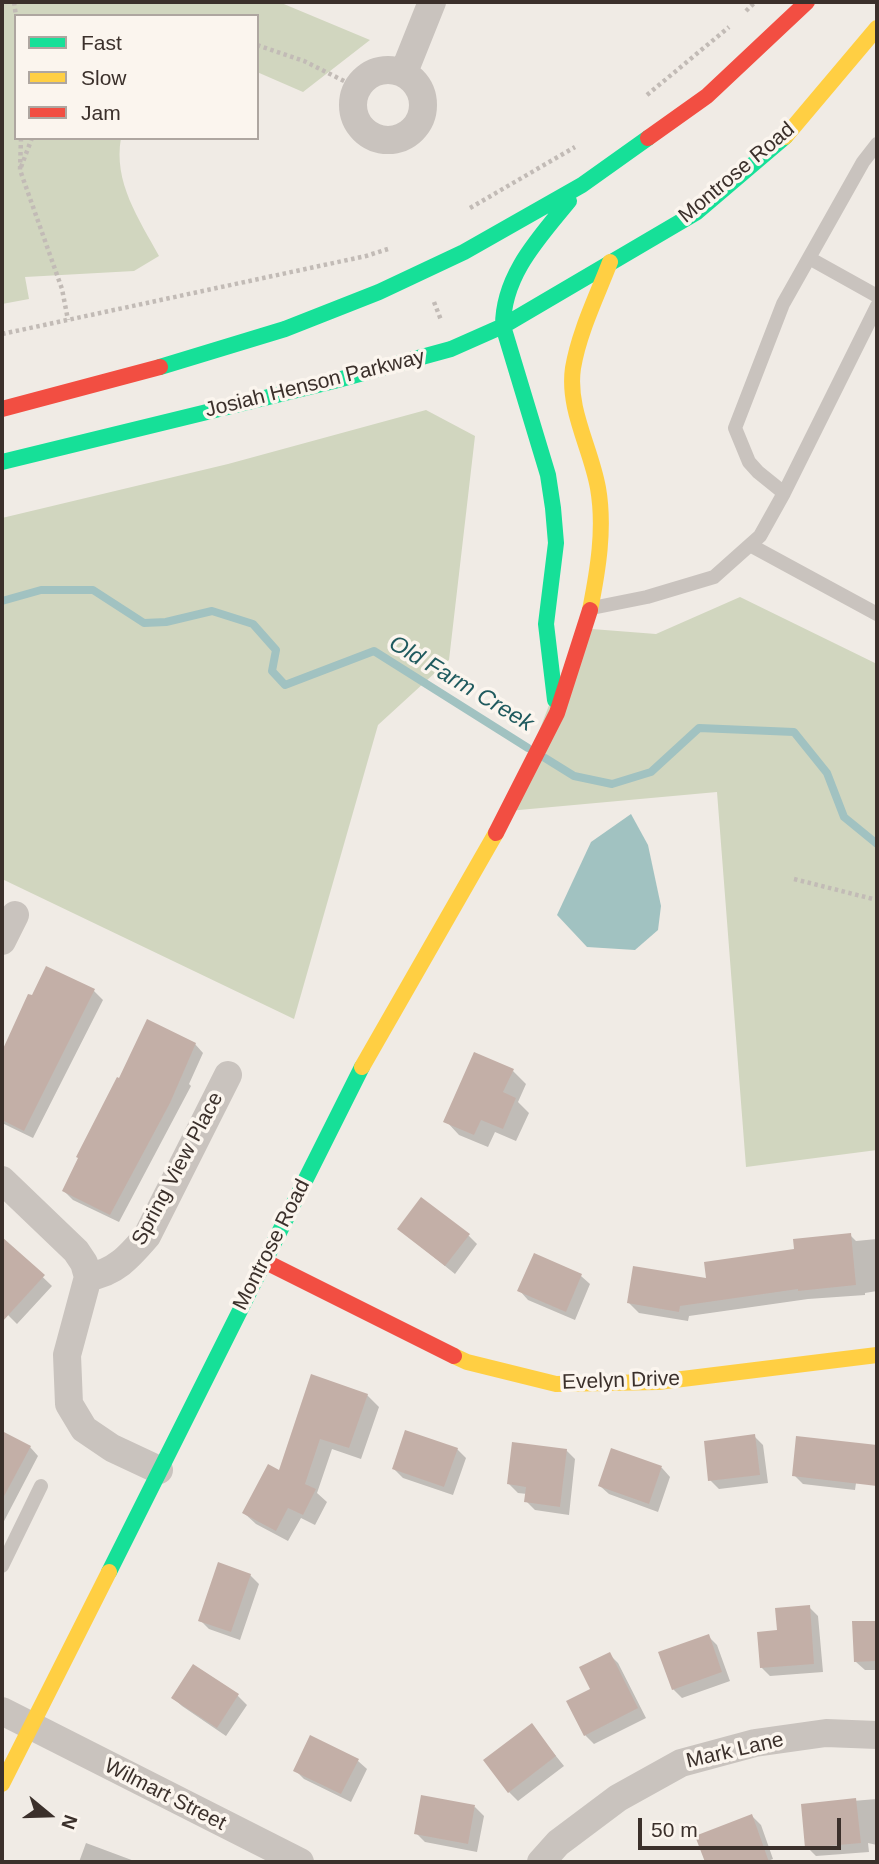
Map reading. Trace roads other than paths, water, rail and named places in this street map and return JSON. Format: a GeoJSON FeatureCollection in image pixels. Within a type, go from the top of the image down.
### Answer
{"type":"FeatureCollection","features":[{"type":"Feature","properties":{"kind":"street"},"geometry":{"type":"LineString","coordinates":[[404,72],[432,2]]}},
{"type":"Feature","properties":{"kind":"street"},"geometry":{"type":"LineString","coordinates":[[2,409],[228,347],[336,310],[464,252],[582,185],[707,96],[807,2]]}},
{"type":"Feature","properties":{"kind":"street","name":"Montrose Road"},"geometry":{"type":"LineString","coordinates":[[2,1784],[368,1055],[508,811],[556,713],[590,608],[600,537],[598,487],[574,403],[573,369],[610,262],[697,212],[789,134],[877,28]]}},
{"type":"Feature","properties":{"kind":"street"},"geometry":{"type":"LineString","coordinates":[[380,70],[404,72],[421,90],[424,102],[417,126],[397,139],[384,140],[372,136],[362,129],[355,119],[352,107],[354,94],[368,75],[380,70]]}},
{"type":"Feature","properties":{"kind":"street"},"geometry":{"type":"LineString","coordinates":[[556,713],[546,624],[556,542],[553,508],[544,462],[503,326],[504,304],[525,260],[582,185]]}},
{"type":"Feature","properties":{"kind":"street","name":"Josiah Henson Parkway"},"geometry":{"type":"LineString","coordinates":[[2,462],[334,381],[451,349],[503,326],[610,262]]}},
{"type":"Feature","properties":{"kind":"street"},"geometry":{"type":"LineString","coordinates":[[2,941],[15,915]]}},
{"type":"Feature","properties":{"kind":"street","name":"Spring View Place"},"geometry":{"type":"LineString","coordinates":[[88,1277],[114,1269],[128,1259],[147,1236],[228,1075]]}},
{"type":"Feature","properties":{"kind":"street"},"geometry":{"type":"LineString","coordinates":[[2,1180],[76,1251],[84,1263],[88,1277],[67,1355],[69,1404],[84,1429],[112,1448],[159,1470]]}},
{"type":"Feature","properties":{"kind":"street","name":"Evelyn Drive"},"geometry":{"type":"LineString","coordinates":[[264,1261],[467,1362],[556,1384],[658,1382],[877,1355]]}},
{"type":"Feature","properties":{"kind":"street","name":"Wilmart Street"},"geometry":{"type":"LineString","coordinates":[[2,1711],[300,1862]]}},
{"type":"Feature","properties":{"kind":"street","name":"Mark Lane"},"geometry":{"type":"LineString","coordinates":[[541,1862],[558,1843],[618,1798],[681,1763],[755,1743],[826,1733],[877,1735]]}},
{"type":"Feature","properties":{"kind":"lane"},"geometry":{"type":"LineString","coordinates":[[784,493],[749,462],[735,428],[783,304],[863,162],[877,144]]}},
{"type":"Feature","properties":{"kind":"lane"},"geometry":{"type":"LineString","coordinates":[[809,258],[877,296]]}},
{"type":"Feature","properties":{"kind":"lane"},"geometry":{"type":"LineString","coordinates":[[590,608],[647,597],[714,577],[760,536],[877,306]]}},
{"type":"Feature","properties":{"kind":"lane"},"geometry":{"type":"LineString","coordinates":[[750,545],[877,614]]}},
{"type":"Feature","properties":{"kind":"lane"},"geometry":{"type":"LineString","coordinates":[[2,1566],[41,1486]]}},
{"type":"Feature","properties":{"kind":"water"},"geometry":{"type":"Polygon","coordinates":[[[631,814],[648,845],[661,906],[658,930],[635,950],[587,947],[557,915],[591,842],[631,814]]]}},
{"type":"Feature","properties":{"kind":"waterway","name":"Old Farm Creek"},"geometry":{"type":"LineString","coordinates":[[2,601],[41,590],[93,590],[144,623],[166,622],[212,611],[253,624],[276,650],[272,671],[285,685],[374,651],[528,748]]}},
{"type":"Feature","properties":{"kind":"waterway","name":"Old Farm Creek"},"geometry":{"type":"LineString","coordinates":[[545,758],[574,776],[612,784],[651,772],[699,728],[794,732],[827,773],[844,817],[877,844]]}}]}
